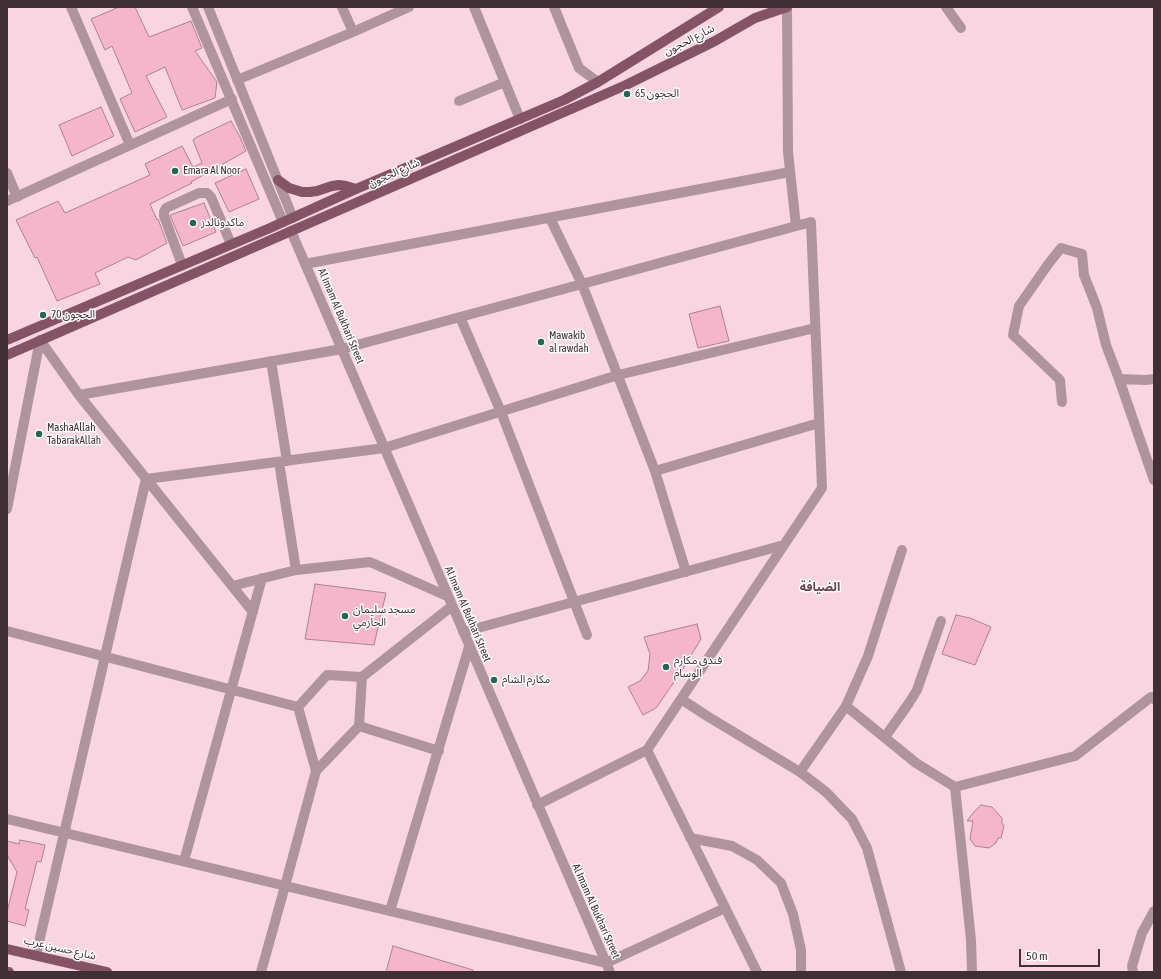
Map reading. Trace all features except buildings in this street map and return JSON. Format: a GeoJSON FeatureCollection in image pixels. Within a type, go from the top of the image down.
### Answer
{"type":"FeatureCollection","features":[{"type":"Feature","properties":{"kind":"main road","name":"شارع الحجون"},"geometry":{"type":"LineString","coordinates":[[7,340],[564,100],[598,82],[719,7]]}},
{"type":"Feature","properties":{"kind":"main road"},"geometry":{"type":"LineString","coordinates":[[755,18],[768,7]]}},
{"type":"Feature","properties":{"kind":"main road","name":"شارع الحجون"},"geometry":{"type":"LineString","coordinates":[[7,355],[626,85],[715,41],[755,18],[787,7]]}},
{"type":"Feature","properties":{"kind":"main road"},"geometry":{"type":"LineString","coordinates":[[278,180],[289,188],[302,192],[318,191],[339,185],[356,189]]}},
{"type":"Feature","properties":{"kind":"main road","name":"شارع حسين عرب"},"geometry":{"type":"LineString","coordinates":[[7,948],[107,972]]}},
{"type":"Feature","properties":{"kind":"street"},"geometry":{"type":"LineString","coordinates":[[71,7],[130,145]]}},
{"type":"Feature","properties":{"kind":"street"},"geometry":{"type":"LineString","coordinates":[[192,7],[283,222]]}},
{"type":"Feature","properties":{"kind":"street"},"geometry":{"type":"LineString","coordinates":[[208,7],[293,218]]}},
{"type":"Feature","properties":{"kind":"street"},"geometry":{"type":"LineString","coordinates":[[342,7],[353,32]]}},
{"type":"Feature","properties":{"kind":"street"},"geometry":{"type":"LineString","coordinates":[[237,80],[409,7]]}},
{"type":"Feature","properties":{"kind":"street"},"geometry":{"type":"LineString","coordinates":[[474,7],[520,119]]}},
{"type":"Feature","properties":{"kind":"street"},"geometry":{"type":"LineString","coordinates":[[554,7],[579,68],[598,82]]}},
{"type":"Feature","properties":{"kind":"street"},"geometry":{"type":"LineString","coordinates":[[787,7],[788,152],[796,226]]}},
{"type":"Feature","properties":{"kind":"street"},"geometry":{"type":"LineString","coordinates":[[946,7],[961,28]]}},
{"type":"Feature","properties":{"kind":"street"},"geometry":{"type":"LineString","coordinates":[[459,101],[505,82]]}},
{"type":"Feature","properties":{"kind":"street"},"geometry":{"type":"LineString","coordinates":[[7,202],[232,99]]}},
{"type":"Feature","properties":{"kind":"street"},"geometry":{"type":"LineString","coordinates":[[306,264],[790,172]]}},
{"type":"Feature","properties":{"kind":"street"},"geometry":{"type":"LineString","coordinates":[[7,173],[17,197]]}},
{"type":"Feature","properties":{"kind":"street"},"geometry":{"type":"LineString","coordinates":[[182,265],[164,216],[164,212],[166,208],[199,193],[207,193],[211,197],[232,244]]}},
{"type":"Feature","properties":{"kind":"street"},"geometry":{"type":"LineString","coordinates":[[550,218],[582,284],[656,471],[686,572]]}},
{"type":"Feature","properties":{"kind":"street"},"geometry":{"type":"LineString","coordinates":[[79,395],[342,349],[811,222],[822,488],[647,750],[537,805]]}},
{"type":"Feature","properties":{"kind":"street","name":"Al Imam Al Bukhari Street"},"geometry":{"type":"LineString","coordinates":[[291,231],[608,968]]}},
{"type":"Feature","properties":{"kind":"street"},"geometry":{"type":"LineString","coordinates":[[1062,402],[1060,380],[1013,335],[1019,306],[1061,248],[1082,254],[1084,275],[1097,308],[1106,345],[1154,480]]}},
{"type":"Feature","properties":{"kind":"street"},"geometry":{"type":"LineString","coordinates":[[460,317],[500,412],[587,635]]}},
{"type":"Feature","properties":{"kind":"street"},"geometry":{"type":"LineString","coordinates":[[146,479],[384,448],[618,375],[815,328]]}},
{"type":"Feature","properties":{"kind":"street"},"geometry":{"type":"LineString","coordinates":[[40,340],[79,395],[253,612]]}},
{"type":"Feature","properties":{"kind":"street"},"geometry":{"type":"LineString","coordinates":[[7,509],[9,488],[40,340]]}},
{"type":"Feature","properties":{"kind":"street"},"geometry":{"type":"LineString","coordinates":[[271,361],[296,570]]}},
{"type":"Feature","properties":{"kind":"street"},"geometry":{"type":"LineString","coordinates":[[1119,379],[1154,379]]}},
{"type":"Feature","properties":{"kind":"street"},"geometry":{"type":"LineString","coordinates":[[656,471],[819,423]]}},
{"type":"Feature","properties":{"kind":"street"},"geometry":{"type":"LineString","coordinates":[[36,955],[146,479]]}},
{"type":"Feature","properties":{"kind":"street"},"geometry":{"type":"LineString","coordinates":[[463,632],[784,545]]}},
{"type":"Feature","properties":{"kind":"street"},"geometry":{"type":"LineString","coordinates":[[800,772],[846,706],[868,656],[902,550]]}},
{"type":"Feature","properties":{"kind":"street"},"geometry":{"type":"LineString","coordinates":[[232,586],[296,570],[370,562],[447,596]]}},
{"type":"Feature","properties":{"kind":"street"},"geometry":{"type":"LineString","coordinates":[[184,861],[262,578]]}},
{"type":"Feature","properties":{"kind":"street"},"geometry":{"type":"LineString","coordinates":[[298,707],[327,674],[362,677],[452,606]]}},
{"type":"Feature","properties":{"kind":"street"},"geometry":{"type":"LineString","coordinates":[[885,737],[917,690],[941,622]]}},
{"type":"Feature","properties":{"kind":"street"},"geometry":{"type":"LineString","coordinates":[[7,631],[298,707]]}},
{"type":"Feature","properties":{"kind":"street"},"geometry":{"type":"LineString","coordinates":[[390,911],[469,647]]}},
{"type":"Feature","properties":{"kind":"street"},"geometry":{"type":"LineString","coordinates":[[261,972],[316,771],[360,726],[362,677]]}},
{"type":"Feature","properties":{"kind":"street"},"geometry":{"type":"LineString","coordinates":[[846,706],[916,763],[955,787],[1075,756],[1151,697],[1154,699]]}},
{"type":"Feature","properties":{"kind":"street"},"geometry":{"type":"LineString","coordinates":[[681,699],[800,772],[826,792],[852,820],[867,848],[901,972]]}},
{"type":"Feature","properties":{"kind":"street"},"geometry":{"type":"LineString","coordinates":[[298,707],[316,771]]}},
{"type":"Feature","properties":{"kind":"street"},"geometry":{"type":"LineString","coordinates":[[360,726],[439,751]]}},
{"type":"Feature","properties":{"kind":"street"},"geometry":{"type":"LineString","coordinates":[[647,750],[757,972]]}},
{"type":"Feature","properties":{"kind":"street"},"geometry":{"type":"LineString","coordinates":[[955,787],[971,940],[972,972]]}},
{"type":"Feature","properties":{"kind":"street"},"geometry":{"type":"LineString","coordinates":[[7,819],[390,911],[608,968],[725,908]]}},
{"type":"Feature","properties":{"kind":"street"},"geometry":{"type":"LineString","coordinates":[[690,838],[732,846],[756,860],[781,884],[793,914],[801,950],[801,972]]}},
{"type":"Feature","properties":{"kind":"street"},"geometry":{"type":"LineString","coordinates":[[1133,972],[1132,966],[1142,933],[1154,911]]}},
{"type":"Feature","properties":{"kind":"place","name":"الحجون 65"},"geometry":{"type":"Point","coordinates":[627,94]}},
{"type":"Feature","properties":{"kind":"place","name":"Emara Al Noor"},"geometry":{"type":"Point","coordinates":[175,171]}},
{"type":"Feature","properties":{"kind":"place","name":"ماكدونالدز"},"geometry":{"type":"Point","coordinates":[193,223]}},
{"type":"Feature","properties":{"kind":"place","name":"الحجون 70"},"geometry":{"type":"Point","coordinates":[43,315]}},
{"type":"Feature","properties":{"kind":"place","name":"Mawakib al rawdah"},"geometry":{"type":"Point","coordinates":[541,342]}},
{"type":"Feature","properties":{"kind":"place","name":"MashaAllah TabarakAllah"},"geometry":{"type":"Point","coordinates":[39,434]}},
{"type":"Feature","properties":{"kind":"place","name":"مسجد سليمان الحازمي"},"geometry":{"type":"Point","coordinates":[345,616]}},
{"type":"Feature","properties":{"kind":"place","name":"فندق مكارم الوسام"},"geometry":{"type":"Point","coordinates":[666,667]}},
{"type":"Feature","properties":{"kind":"place","name":"مكارم الشام"},"geometry":{"type":"Point","coordinates":[494,680]}},
{"type":"Feature","properties":{"kind":"district","name":"الضيافة"},"geometry":{"type":"Point","coordinates":[820,587]}}]}
